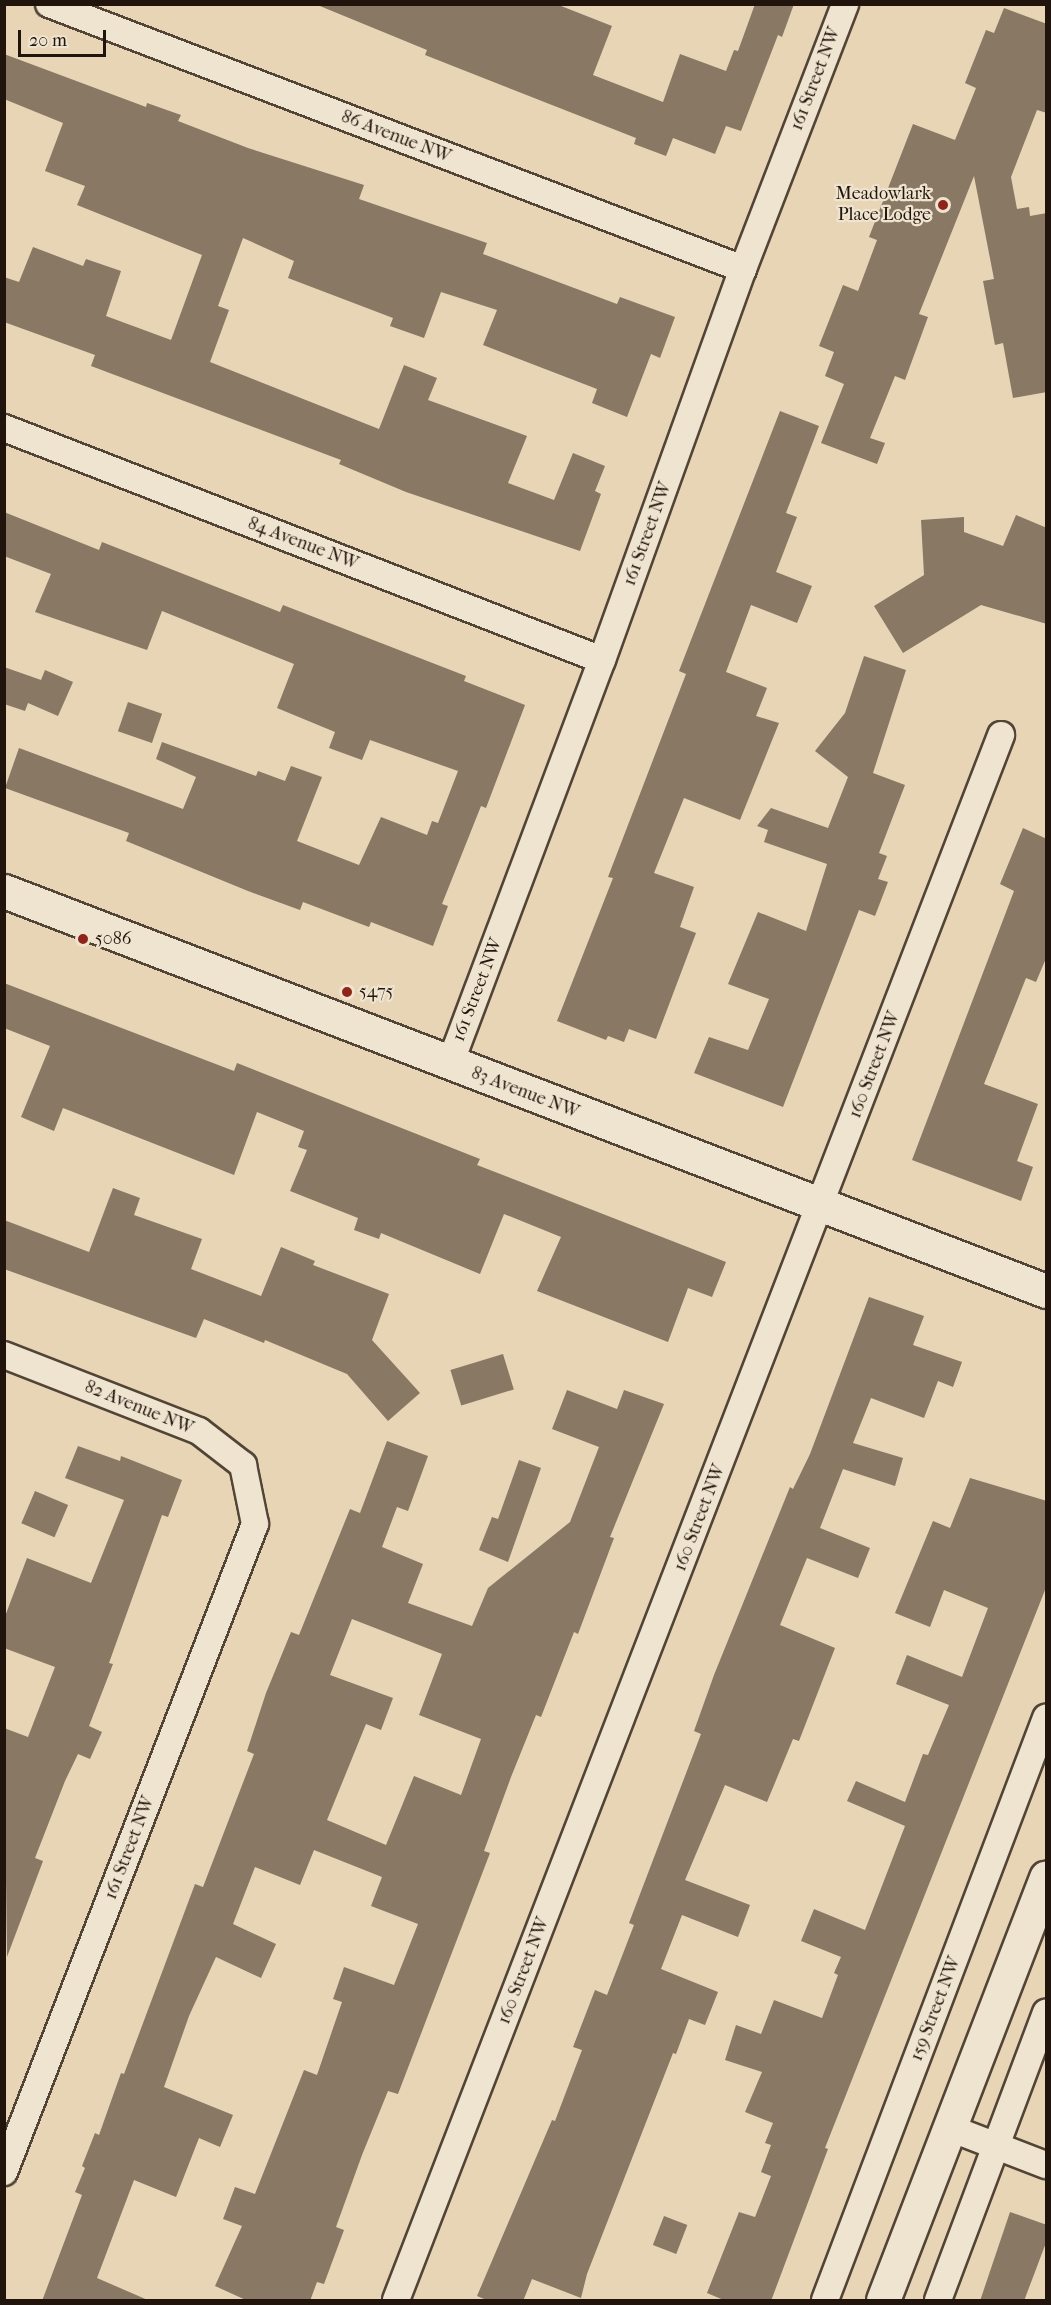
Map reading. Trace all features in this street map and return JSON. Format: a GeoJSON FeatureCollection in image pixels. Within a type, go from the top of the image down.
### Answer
{"type":"FeatureCollection","features":[{"type":"Feature","properties":{"kind":"street","name":"86 Avenue NW"},"geometry":{"type":"LineString","coordinates":[[49,4],[743,269]]}},
{"type":"Feature","properties":{"kind":"street","name":"161 Street NW"},"geometry":{"type":"LineString","coordinates":[[450,1064],[602,660],[743,269],[845,4]]}},
{"type":"Feature","properties":{"kind":"street","name":"84 Avenue NW"},"geometry":{"type":"LineString","coordinates":[[4,428],[602,660]]}},
{"type":"Feature","properties":{"kind":"street","name":"160 Street NW"},"geometry":{"type":"LineString","coordinates":[[396,2301],[821,1206],[1001,735]]}},
{"type":"Feature","properties":{"kind":"street","name":"83 Avenue NW"},"geometry":{"type":"LineString","coordinates":[[4,891],[450,1064],[1047,1291]]}},
{"type":"Feature","properties":{"kind":"street","name":"82 Avenue NW"},"geometry":{"type":"LineString","coordinates":[[4,1355],[199,1431],[243,1465],[255,1524]]}},
{"type":"Feature","properties":{"kind":"street","name":"161 Street NW"},"geometry":{"type":"LineString","coordinates":[[4,2172],[255,1524]]}},
{"type":"Feature","properties":{"kind":"street","name":"159 Street NW"},"geometry":{"type":"LineString","coordinates":[[825,2301],[1047,1718]]}},
{"type":"Feature","properties":{"kind":"street"},"geometry":{"type":"LineString","coordinates":[[883,2301],[1047,1877]]}},
{"type":"Feature","properties":{"kind":"street"},"geometry":{"type":"LineString","coordinates":[[938,2301],[1047,2013]]}},
{"type":"Feature","properties":{"kind":"street"},"geometry":{"type":"LineString","coordinates":[[950,2128],[1047,2165]]}},
{"type":"Feature","properties":{"kind":"building"},"geometry":{"type":"Polygon","coordinates":[[[315,4],[556,4],[612,26],[593,75],[663,102],[680,54],[726,71],[734,50],[738,51],[755,4],[794,4],[782,37],[778,35],[741,131],[726,126],[715,154],[673,138],[666,156],[634,144],[636,138],[425,55],[427,50],[315,4]]]}},
{"type":"Feature","properties":{"kind":"building","name":"Meadowlark Place Lodge"},"geometry":{"type":"Polygon","coordinates":[[[1004,8],[1047,24],[1047,113],[1037,110],[1011,177],[1017,209],[1029,207],[1030,216],[1047,213],[1047,392],[1013,398],[1003,343],[995,345],[983,281],[994,279],[974,176],[919,314],[928,317],[905,380],[895,376],[870,438],[885,443],[877,464],[821,443],[844,384],[825,376],[834,352],[819,346],[843,285],[858,291],[877,240],[869,237],[913,124],[955,140],[976,88],[965,83],[986,30],[994,33],[1004,8]]]}},
{"type":"Feature","properties":{"kind":"building"},"geometry":{"type":"Polygon","coordinates":[[[4,54],[146,107],[147,103],[181,115],[178,121],[248,148],[364,185],[359,199],[487,243],[483,254],[617,304],[620,297],[675,317],[660,358],[651,354],[627,417],[592,403],[597,389],[483,345],[497,310],[441,292],[424,338],[390,326],[393,318],[288,278],[294,261],[243,238],[218,306],[229,310],[210,362],[379,429],[404,365],[437,378],[428,400],[527,436],[508,483],[554,500],[573,453],[605,466],[595,491],[601,494],[580,551],[406,492],[339,464],[341,460],[91,366],[95,355],[4,322],[4,277],[19,282],[33,247],[83,266],[86,259],[121,271],[106,316],[171,340],[202,255],[77,205],[85,186],[45,171],[63,123],[4,99],[4,54]]]}},
{"type":"Feature","properties":{"kind":"building"},"geometry":{"type":"Polygon","coordinates":[[[780,411],[819,426],[786,513],[797,517],[776,572],[812,586],[797,623],[751,605],[726,672],[767,688],[756,716],[779,723],[740,820],[684,798],[654,873],[694,887],[680,927],[696,933],[656,1039],[629,1029],[624,1042],[608,1036],[606,1040],[557,1021],[613,878],[608,877],[686,674],[679,671],[780,411]]]}},
{"type":"Feature","properties":{"kind":"building"},"geometry":{"type":"Polygon","coordinates":[[[4,512],[99,550],[102,542],[280,612],[283,605],[466,676],[464,681],[525,705],[486,808],[481,806],[442,904],[448,906],[433,946],[371,922],[369,927],[303,902],[300,910],[248,891],[126,841],[129,833],[5,788],[19,748],[183,809],[196,777],[156,759],[162,742],[256,776],[258,771],[285,781],[291,766],[322,777],[297,841],[359,865],[381,817],[427,835],[432,821],[438,823],[458,771],[370,740],[362,760],[329,748],[335,732],[277,708],[294,664],[162,611],[147,650],[35,612],[51,574],[4,556],[4,512]]]}},
{"type":"Feature","properties":{"kind":"building"},"geometry":{"type":"Polygon","coordinates":[[[1016,515],[1047,528],[1047,624],[981,605],[903,653],[874,606],[924,575],[921,520],[964,517],[964,532],[1003,546],[1016,515]]]}},
{"type":"Feature","properties":{"kind":"building"},"geometry":{"type":"Polygon","coordinates":[[[864,656],[906,670],[873,773],[905,785],[879,853],[887,856],[878,879],[888,882],[875,916],[859,910],[783,1107],[694,1073],[709,1037],[748,1050],[769,999],[728,984],[758,912],[806,931],[827,864],[764,842],[768,830],[757,826],[771,808],[828,828],[848,777],[815,751],[845,713],[864,656]]]}},
{"type":"Feature","properties":{"kind":"building"},"geometry":{"type":"Polygon","coordinates":[[[4,667],[41,680],[45,670],[73,682],[58,716],[28,703],[25,711],[4,704],[4,667]]]}},
{"type":"Feature","properties":{"kind":"building"},"geometry":{"type":"Polygon","coordinates":[[[128,702],[162,714],[152,743],[118,731],[128,702]]]}},
{"type":"Feature","properties":{"kind":"building"},"geometry":{"type":"Polygon","coordinates":[[[1023,828],[1047,839],[1047,956],[1036,982],[1026,978],[984,1084],[1038,1104],[1017,1161],[1033,1167],[1021,1201],[912,1160],[1014,891],[1000,884],[1023,828]]]}},
{"type":"Feature","properties":{"kind":"building"},"geometry":{"type":"Polygon","coordinates":[[[4,983],[234,1071],[237,1063],[480,1159],[477,1165],[726,1262],[712,1297],[688,1288],[668,1342],[537,1291],[561,1237],[504,1214],[480,1274],[381,1233],[379,1239],[354,1230],[358,1218],[290,1191],[307,1150],[298,1147],[304,1131],[257,1112],[234,1175],[63,1108],[54,1131],[21,1117],[50,1046],[4,1028],[4,983]]]}},
{"type":"Feature","properties":{"kind":"building"},"geometry":{"type":"Polygon","coordinates":[[[113,1188],[140,1198],[134,1215],[202,1239],[191,1269],[261,1296],[281,1247],[315,1261],[313,1265],[389,1294],[372,1340],[420,1393],[388,1421],[347,1374],[265,1340],[264,1343],[204,1319],[196,1338],[4,1269],[4,1220],[89,1252],[113,1188]]]}},
{"type":"Feature","properties":{"kind":"building"},"geometry":{"type":"Polygon","coordinates":[[[869,1297],[924,1316],[913,1345],[962,1362],[953,1387],[938,1381],[924,1418],[871,1398],[853,1443],[903,1458],[895,1486],[843,1469],[820,1528],[870,1548],[858,1578],[807,1558],[780,1625],[835,1648],[799,1741],[793,1739],[767,1802],[725,1785],[685,1880],[750,1905],[738,1937],[682,1915],[661,1969],[718,1992],[705,2025],[689,2019],[676,2054],[673,2053],[587,2274],[581,2298],[532,2279],[523,2301],[489,2301],[477,2296],[552,2120],[555,2121],[582,2050],[573,2047],[595,1990],[607,1995],[634,1925],[629,1923],[701,1734],[694,1731],[714,1675],[790,1487],[793,1489],[810,1454],[869,1297]]]}},
{"type":"Feature","properties":{"kind":"building"},"geometry":{"type":"Polygon","coordinates":[[[503,1354],[514,1389],[461,1405],[450,1370],[503,1354]]]}},
{"type":"Feature","properties":{"kind":"building"},"geometry":{"type":"Polygon","coordinates":[[[567,1390],[617,1409],[624,1390],[664,1404],[610,1537],[614,1538],[578,1634],[574,1632],[541,1717],[536,1715],[511,1777],[484,1851],[490,1853],[398,2094],[388,2091],[362,2155],[336,2227],[344,2230],[324,2284],[317,2282],[310,2301],[248,2301],[215,2286],[242,2226],[223,2219],[235,2187],[255,2194],[304,2070],[317,2075],[342,2002],[333,1999],[344,1967],[394,1985],[418,1924],[371,1906],[382,1877],[314,1850],[300,1885],[255,1867],[233,1924],[276,1944],[261,1978],[216,1957],[189,2016],[164,2087],[233,2115],[220,2147],[199,2138],[176,2197],[134,2180],[97,2278],[150,2301],[42,2301],[82,2195],[75,2192],[85,2168],[82,2166],[95,2133],[99,2135],[121,2073],[124,2074],[195,1884],[203,1887],[254,1754],[247,1751],[266,1693],[291,1632],[299,1635],[350,1509],[360,1513],[387,1441],[428,1456],[408,1511],[397,1507],[382,1547],[423,1564],[408,1603],[472,1626],[488,1588],[570,1522],[599,1447],[552,1429],[567,1390]],[[352,1619],[330,1675],[393,1698],[381,1730],[366,1724],[327,1820],[386,1845],[414,1776],[461,1795],[481,1739],[419,1715],[442,1654],[352,1619]]]}},
{"type":"Feature","properties":{"kind":"building"},"geometry":{"type":"Polygon","coordinates":[[[78,1446],[120,1461],[121,1456],[182,1480],[168,1517],[162,1515],[109,1663],[113,1664],[89,1726],[102,1732],[90,1759],[78,1754],[65,1781],[35,1858],[43,1861],[7,1957],[4,1728],[28,1737],[55,1667],[4,1648],[4,1619],[27,1558],[91,1583],[124,1500],[65,1478],[78,1446]]]}},
{"type":"Feature","properties":{"kind":"building"},"geometry":{"type":"Polygon","coordinates":[[[519,1460],[541,1468],[508,1562],[479,1550],[492,1517],[498,1519],[519,1460]]]}},
{"type":"Feature","properties":{"kind":"building"},"geometry":{"type":"Polygon","coordinates":[[[970,1478],[1047,1501],[1047,1585],[825,2148],[828,2149],[771,2301],[726,2301],[707,2293],[739,2212],[755,2217],[771,2176],[761,2172],[771,2145],[765,2143],[773,2123],[745,2112],[762,2072],[725,2060],[736,2025],[761,2034],[774,2000],[822,2018],[838,1975],[834,1973],[841,1957],[801,1941],[814,1909],[865,1930],[905,1826],[847,1801],[856,1781],[905,1802],[923,1754],[928,1755],[949,1705],[896,1684],[907,1655],[962,1677],[988,1608],[944,1590],[930,1627],[895,1613],[933,1521],[950,1528],[970,1478]]]}},
{"type":"Feature","properties":{"kind":"building"},"geometry":{"type":"Polygon","coordinates":[[[35,1491],[68,1505],[54,1537],[21,1523],[35,1491]]]}},
{"type":"Feature","properties":{"kind":"building"},"geometry":{"type":"Polygon","coordinates":[[[1010,2212],[1047,2225],[1047,2240],[1024,2301],[980,2301],[1010,2212]]]}},
{"type":"Feature","properties":{"kind":"building"},"geometry":{"type":"Polygon","coordinates":[[[664,2216],[687,2225],[676,2254],[653,2245],[664,2216]]]}},
{"type":"Feature","properties":{"kind":"place","name":"Meadowlark Place Lodge"},"geometry":{"type":"Point","coordinates":[943,205]}},
{"type":"Feature","properties":{"kind":"place","name":"5086"},"geometry":{"type":"Point","coordinates":[83,939]}},
{"type":"Feature","properties":{"kind":"place","name":"5475"},"geometry":{"type":"Point","coordinates":[347,992]}}]}
